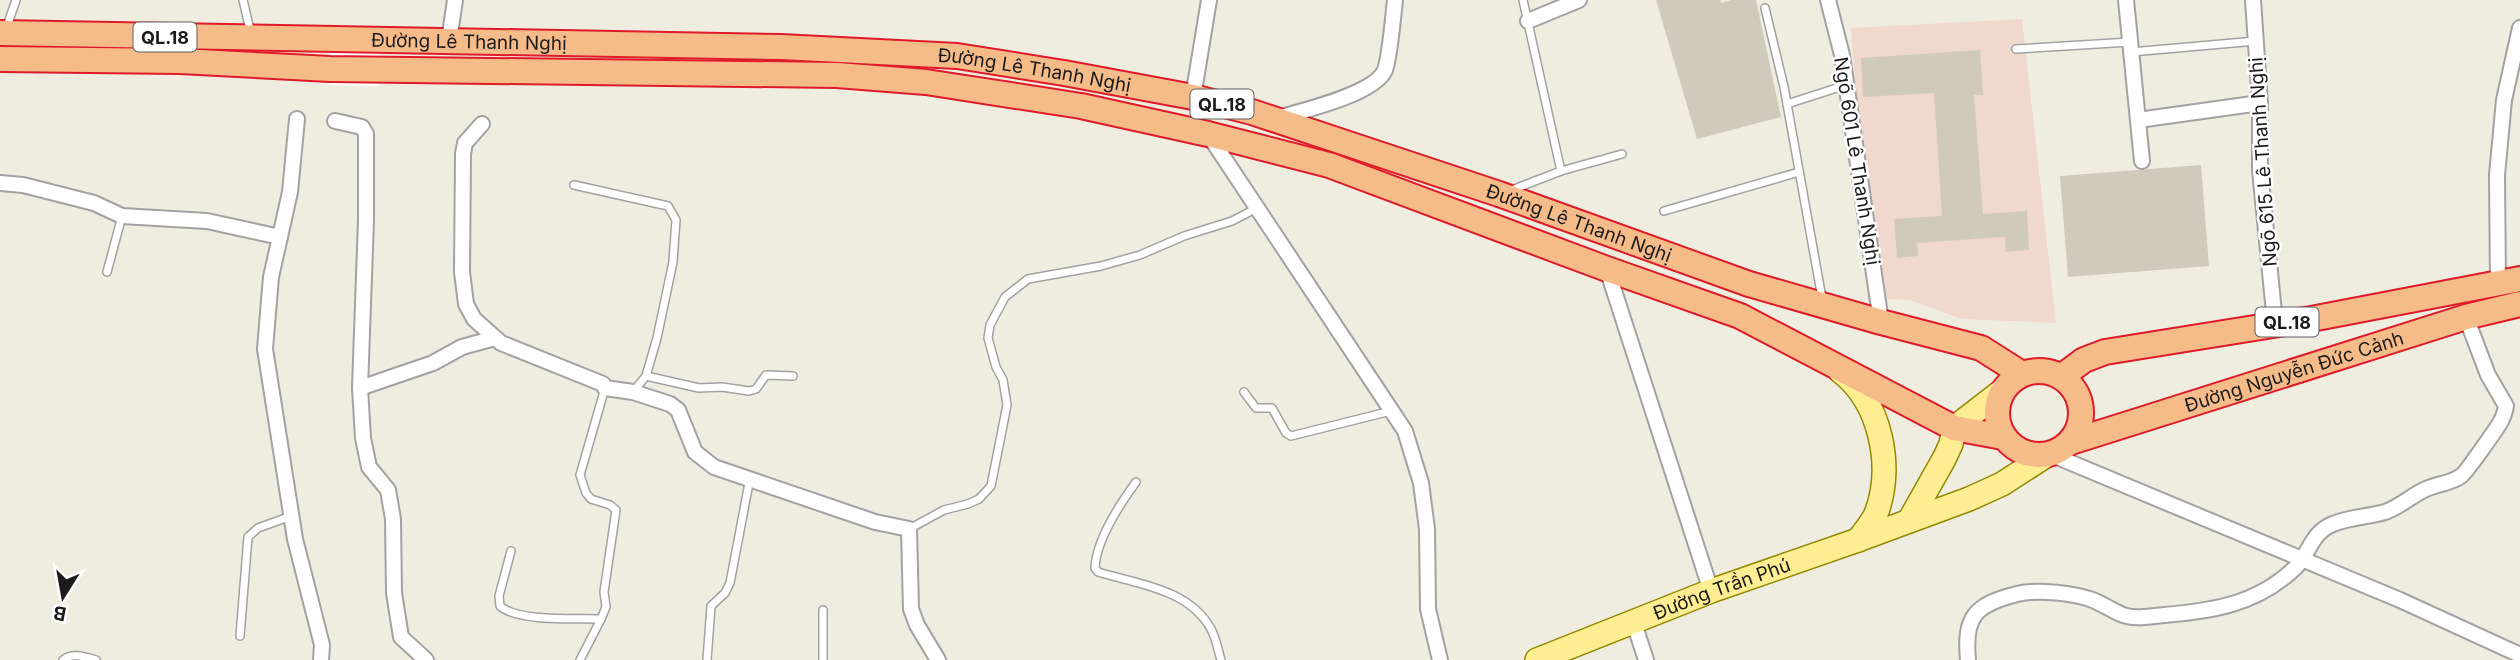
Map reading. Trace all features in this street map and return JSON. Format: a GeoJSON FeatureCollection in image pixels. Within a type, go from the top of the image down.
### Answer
{"type":"FeatureCollection","features":[{"type":"Feature","properties":{"kind":"highway","name":"Đường Lê Thanh Nghị"},"geometry":{"type":"LineString","coordinates":[[2,33],[781,47],[957,55],[1194,97],[1252,112],[1499,194],[1749,284],[1881,323],[1981,348],[2022,374]]}},
{"type":"Feature","properties":{"kind":"highway"},"geometry":{"type":"LineString","coordinates":[[449,41],[449,70]]}},
{"type":"Feature","properties":{"kind":"highway","name":"Đường Lê Thanh Nghị"},"geometry":{"type":"LineString","coordinates":[[0,59],[180,61],[330,69],[836,75],[926,82],[1081,106],[1208,134],[1329,165],[1740,316],[1954,428],[2003,437]]}},
{"type":"Feature","properties":{"kind":"highway","name":"Đường Nguyễn Đức Cảnh"},"geometry":{"type":"LineString","coordinates":[[2061,377],[2084,360],[2105,352],[2509,282]]}},
{"type":"Feature","properties":{"kind":"highway","name":"Đường Nguyễn Đức Cảnh"},"geometry":{"type":"LineString","coordinates":[[2056,451],[2466,317],[2520,304]]}},
{"type":"Feature","properties":{"kind":"highway"},"geometry":{"type":"LineString","coordinates":[[2048,372],[2061,377],[2070,385],[2081,407],[2078,432],[2056,451],[2035,456],[2023,453],[2012,447],[1998,426],[1996,414],[2003,390],[2022,374],[2048,372]]}},
{"type":"Feature","properties":{"kind":"main road"},"geometry":{"type":"LineString","coordinates":[[1817,355],[1845,375],[1861,395],[1877,426],[1884,453],[1882,496],[1875,517],[1858,541]]}},
{"type":"Feature","properties":{"kind":"main road"},"geometry":{"type":"LineString","coordinates":[[1909,521],[1944,459],[1954,428],[2003,390]]}},
{"type":"Feature","properties":{"kind":"main road","name":"Đường Trần Phú"},"geometry":{"type":"LineString","coordinates":[[1536,660],[1711,591],[1858,541],[2002,484],[2056,451]]}},
{"type":"Feature","properties":{"kind":"street"},"geometry":{"type":"LineString","coordinates":[[449,41],[455,0]]}},
{"type":"Feature","properties":{"kind":"street"},"geometry":{"type":"LineString","coordinates":[[1194,97],[1209,0]]}},
{"type":"Feature","properties":{"kind":"street"},"geometry":{"type":"LineString","coordinates":[[1272,119],[1336,101],[1371,85],[1384,72],[1395,0]]}},
{"type":"Feature","properties":{"kind":"street"},"geometry":{"type":"LineString","coordinates":[[1528,21],[1579,0]]}},
{"type":"Feature","properties":{"kind":"street","name":"Ngõ 601 Lê Thanh Nghị"},"geometry":{"type":"LineString","coordinates":[[1828,0],[1842,55],[1881,323]]}},
{"type":"Feature","properties":{"kind":"street"},"geometry":{"type":"LineString","coordinates":[[2126,0],[2142,161]]}},
{"type":"Feature","properties":{"kind":"street","name":"Ngõ 615 Lê Thanh Nghị"},"geometry":{"type":"LineString","coordinates":[[2253,0],[2260,103],[2260,170],[2275,323]]}},
{"type":"Feature","properties":{"kind":"street"},"geometry":{"type":"LineString","coordinates":[[2509,282],[2497,175],[2504,100],[2520,28]]}},
{"type":"Feature","properties":{"kind":"street"},"geometry":{"type":"LineString","coordinates":[[2138,120],[2260,103]]}},
{"type":"Feature","properties":{"kind":"street"},"geometry":{"type":"LineString","coordinates":[[297,119],[289,192],[271,277],[265,349],[295,539],[322,645],[321,660]]}},
{"type":"Feature","properties":{"kind":"street"},"geometry":{"type":"LineString","coordinates":[[335,121],[356,124],[362,127],[366,134],[360,388],[362,438],[369,467],[388,490],[393,519],[394,593],[401,637],[426,660]]}},
{"type":"Feature","properties":{"kind":"street"},"geometry":{"type":"LineString","coordinates":[[482,124],[466,143],[463,154],[462,271],[466,304],[474,319],[500,343],[603,384],[605,388],[633,392],[670,404],[678,410],[695,452],[715,467],[875,522],[909,529],[911,609],[917,625],[938,660]]}},
{"type":"Feature","properties":{"kind":"street"},"geometry":{"type":"LineString","coordinates":[[1208,134],[1405,430],[1421,483],[1427,530],[1428,609],[1440,660]]}},
{"type":"Feature","properties":{"kind":"street"},"geometry":{"type":"LineString","coordinates":[[0,183],[23,185],[93,202],[122,216],[207,221],[280,237]]}},
{"type":"Feature","properties":{"kind":"street"},"geometry":{"type":"LineString","coordinates":[[1607,269],[1711,591]]}},
{"type":"Feature","properties":{"kind":"street"},"geometry":{"type":"LineString","coordinates":[[1968,660],[1966,635],[1970,620],[1983,607],[2018,594],[2053,593],[2095,601],[2120,616],[2141,617],[2217,608],[2254,598],[2284,578],[2302,560],[2318,533],[2333,524],[2387,511],[2426,489],[2462,476],[2502,419],[2506,406],[2488,375],[2466,317]]}},
{"type":"Feature","properties":{"kind":"street"},"geometry":{"type":"LineString","coordinates":[[360,388],[433,363],[462,347],[495,338]]}},
{"type":"Feature","properties":{"kind":"street"},"geometry":{"type":"LineString","coordinates":[[2056,451],[2520,655]]}},
{"type":"Feature","properties":{"kind":"street"},"geometry":{"type":"LineString","coordinates":[[1634,623],[1646,660]]}},
{"type":"Feature","properties":{"kind":"lane"},"geometry":{"type":"LineString","coordinates":[[2,33],[16,0]]}},
{"type":"Feature","properties":{"kind":"lane"},"geometry":{"type":"LineString","coordinates":[[243,0],[252,38]]}},
{"type":"Feature","properties":{"kind":"lane"},"geometry":{"type":"LineString","coordinates":[[1523,0],[1561,171]]}},
{"type":"Feature","properties":{"kind":"lane"},"geometry":{"type":"LineString","coordinates":[[1765,8],[1784,87],[1824,306]]}},
{"type":"Feature","properties":{"kind":"lane"},"geometry":{"type":"LineString","coordinates":[[2016,50],[2256,41]]}},
{"type":"Feature","properties":{"kind":"lane"},"geometry":{"type":"LineString","coordinates":[[1787,104],[1846,85]]}},
{"type":"Feature","properties":{"kind":"lane"},"geometry":{"type":"LineString","coordinates":[[1499,194],[1561,171],[1622,154]]}},
{"type":"Feature","properties":{"kind":"lane"},"geometry":{"type":"LineString","coordinates":[[1664,211],[1799,172]]}},
{"type":"Feature","properties":{"kind":"lane"},"geometry":{"type":"LineString","coordinates":[[574,185],[668,206],[674,212],[676,220],[673,262],[657,338],[646,376],[633,392]]}},
{"type":"Feature","properties":{"kind":"lane"},"geometry":{"type":"LineString","coordinates":[[909,529],[944,510],[968,505],[979,499],[991,486],[1007,405],[1003,380],[996,367],[988,338],[990,325],[1005,297],[1028,279],[1101,266],[1140,255],[1184,236],[1232,221],[1257,208]]}},
{"type":"Feature","properties":{"kind":"lane"},"geometry":{"type":"LineString","coordinates":[[107,272],[122,216]]}},
{"type":"Feature","properties":{"kind":"lane"},"geometry":{"type":"LineString","coordinates":[[646,376],[699,388],[722,387],[749,391],[756,389],[766,375],[793,376]]}},
{"type":"Feature","properties":{"kind":"lane"},"geometry":{"type":"LineString","coordinates":[[580,660],[606,607],[604,592],[616,510],[610,505],[591,499],[586,494],[580,475],[605,388]]}},
{"type":"Feature","properties":{"kind":"lane"},"geometry":{"type":"LineString","coordinates":[[1244,392],[1256,408],[1272,408],[1286,433],[1291,436],[1391,411]]}},
{"type":"Feature","properties":{"kind":"lane"},"geometry":{"type":"LineString","coordinates":[[707,660],[710,609],[725,593],[730,583],[750,478]]}},
{"type":"Feature","properties":{"kind":"lane"},"geometry":{"type":"LineString","coordinates":[[1136,482],[1106,533],[1095,568],[1098,572],[1156,588],[1187,602],[1205,619],[1213,632],[1220,660]]}},
{"type":"Feature","properties":{"kind":"lane"},"geometry":{"type":"LineString","coordinates":[[240,636],[248,537],[258,528],[292,515]]}},
{"type":"Feature","properties":{"kind":"lane"},"geometry":{"type":"LineString","coordinates":[[511,551],[499,596],[500,606],[505,611],[541,617],[601,619]]}},
{"type":"Feature","properties":{"kind":"lane"},"geometry":{"type":"LineString","coordinates":[[822,610],[823,660]]}},
{"type":"Feature","properties":{"kind":"lane"},"geometry":{"type":"LineString","coordinates":[[63,660],[67,656],[79,656],[96,660]]}},
{"type":"Feature","properties":{"kind":"shaded area"},"geometry":{"type":"Polygon","coordinates":[[[2022,19],[2056,323],[1962,319],[1910,300],[1886,299],[1857,112],[1851,28],[2022,19]]]}},
{"type":"Feature","properties":{"kind":"pier"},"geometry":{"type":"Polygon","coordinates":[[[331,25],[381,27],[379,86],[329,85],[331,25]]]}},
{"type":"Feature","properties":{"kind":"building"},"geometry":{"type":"Polygon","coordinates":[[[1656,0],[1720,0],[1722,3],[1731,0],[1756,0],[1781,117],[1697,139],[1656,0]]]}},
{"type":"Feature","properties":{"kind":"building"},"geometry":{"type":"Polygon","coordinates":[[[1980,50],[1983,95],[1974,95],[1983,214],[2027,211],[2029,250],[2006,252],[2005,237],[1917,243],[1918,256],[1897,258],[1894,219],[1942,216],[1934,93],[1863,97],[1861,58],[1980,50]]]}},
{"type":"Feature","properties":{"kind":"building"},"geometry":{"type":"Polygon","coordinates":[[[2201,165],[2209,266],[2068,277],[2060,176],[2201,165]]]}}]}
